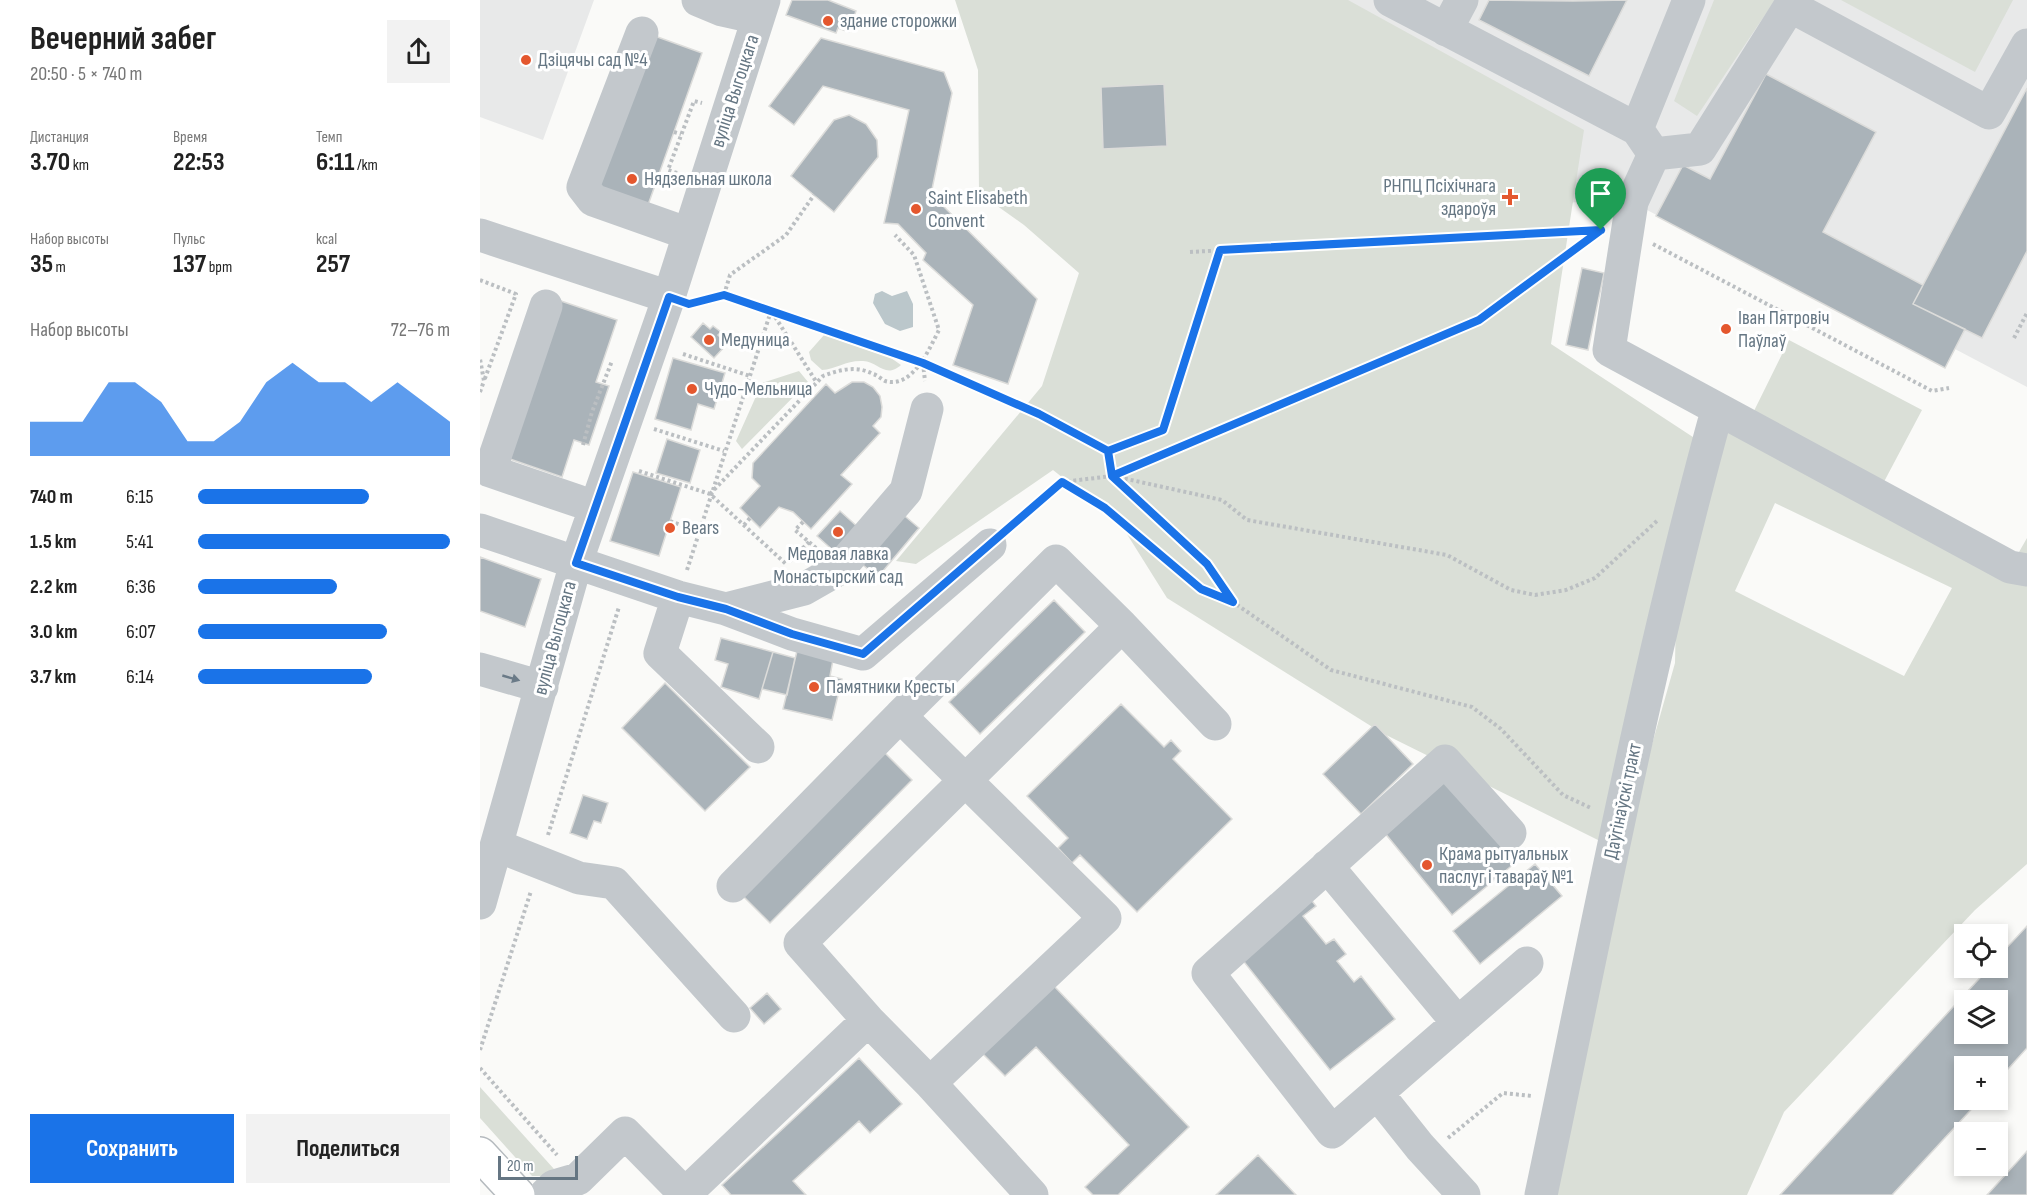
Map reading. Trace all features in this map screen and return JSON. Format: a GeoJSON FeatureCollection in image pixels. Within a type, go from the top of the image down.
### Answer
{"type":"FeatureCollection","features":[{"type":"Feature","properties":{"kind":"main road"},"geometry":{"type":"LineString","coordinates":[[480,1154],[518,1195]]}},
{"type":"Feature","properties":{"kind":"street"},"geometry":{"type":"LineString","coordinates":[[698,0],[722,10],[761,9]]}},
{"type":"Feature","properties":{"kind":"street"},"geometry":{"type":"LineString","coordinates":[[1389,0],[1646,141],[1700,149],[1790,6],[1989,113],[2027,45]]}},
{"type":"Feature","properties":{"kind":"street"},"geometry":{"type":"LineString","coordinates":[[1446,30],[1462,0]]}},
{"type":"Feature","properties":{"kind":"street"},"geometry":{"type":"LineString","coordinates":[[1689,0],[1620,221],[1609,350],[1717,411],[2010,567],[2027,570]]}},
{"type":"Feature","properties":{"kind":"street","name":"вуліца Выгоцкага"},"geometry":{"type":"LineString","coordinates":[[480,903],[543,687],[576,563],[669,297],[761,9]]}},
{"type":"Feature","properties":{"kind":"street"},"geometry":{"type":"LineString","coordinates":[[642,33],[583,187],[593,200],[689,234]]}},
{"type":"Feature","properties":{"kind":"street"},"geometry":{"type":"LineString","coordinates":[[480,235],[669,297]]}},
{"type":"Feature","properties":{"kind":"street"},"geometry":{"type":"LineString","coordinates":[[546,306],[490,471],[578,501]]}},
{"type":"Feature","properties":{"kind":"street"},"geometry":{"type":"LineString","coordinates":[[726,609],[804,589],[839,569],[906,491],[927,409]]}},
{"type":"Feature","properties":{"kind":"street","name":"Даўгінаўскі тракт"},"geometry":{"type":"LineString","coordinates":[[1541,1195],[1628,775],[1688,516],[1717,411]]}},
{"type":"Feature","properties":{"kind":"street"},"geometry":{"type":"LineString","coordinates":[[480,530],[678,597],[726,609],[792,634],[863,654],[990,545]]}},
{"type":"Feature","properties":{"kind":"street"},"geometry":{"type":"LineString","coordinates":[[733,886],[1056,561],[1122,626],[1215,724]]}},
{"type":"Feature","properties":{"kind":"street"},"geometry":{"type":"LineString","coordinates":[[678,597],[660,653],[758,747]]}},
{"type":"Feature","properties":{"kind":"street"},"geometry":{"type":"LineString","coordinates":[[1032,1195],[930,1083],[868,1020],[800,943],[1122,626]]}},
{"type":"Feature","properties":{"kind":"street"},"geometry":{"type":"LineString","coordinates":[[480,669],[543,687]]}},
{"type":"Feature","properties":{"kind":"street"},"geometry":{"type":"LineString","coordinates":[[900,716],[1105,918],[930,1083]]}},
{"type":"Feature","properties":{"kind":"street"},"geometry":{"type":"LineString","coordinates":[[1510,832],[1445,761],[1208,973],[1332,1132],[1527,963]]}},
{"type":"Feature","properties":{"kind":"street"},"geometry":{"type":"LineString","coordinates":[[498,846],[579,878],[614,883],[734,1016]]}},
{"type":"Feature","properties":{"kind":"street"},"geometry":{"type":"LineString","coordinates":[[1327,866],[1458,1023]]}},
{"type":"Feature","properties":{"kind":"street"},"geometry":{"type":"LineString","coordinates":[[545,1195],[554,1186],[578,1179],[625,1133],[686,1195],[868,1020]]}},
{"type":"Feature","properties":{"kind":"street"},"geometry":{"type":"LineString","coordinates":[[1377,1093],[1427,1155],[1464,1195]]}},
{"type":"Feature","properties":{"kind":"path"},"geometry":{"type":"LineString","coordinates":[[668,170],[694,100]]}},
{"type":"Feature","properties":{"kind":"path"},"geometry":{"type":"LineString","coordinates":[[674,132],[681,134]]}},
{"type":"Feature","properties":{"kind":"path"},"geometry":{"type":"LineString","coordinates":[[724,295],[730,275],[786,235],[814,195]]}},
{"type":"Feature","properties":{"kind":"path"},"geometry":{"type":"LineString","coordinates":[[990,545],[1062,482],[1112,476],[1479,320],[1620,221]]}},
{"type":"Feature","properties":{"kind":"path"},"geometry":{"type":"LineString","coordinates":[[1190,252],[1620,221],[1932,391],[1949,388]]}},
{"type":"Feature","properties":{"kind":"path"},"geometry":{"type":"LineString","coordinates":[[711,494],[823,376],[838,370],[855,369],[871,372],[885,381],[898,381],[923,363],[939,330],[914,255],[895,235]]}},
{"type":"Feature","properties":{"kind":"path"},"geometry":{"type":"LineString","coordinates":[[669,297],[689,304],[724,295],[923,363],[1039,414],[1108,451],[1163,430],[1220,250]]}},
{"type":"Feature","properties":{"kind":"path"},"geometry":{"type":"LineString","coordinates":[[480,280],[516,294],[480,392]]}},
{"type":"Feature","properties":{"kind":"path"},"geometry":{"type":"LineString","coordinates":[[678,597],[771,311]]}},
{"type":"Feature","properties":{"kind":"path"},"geometry":{"type":"LineString","coordinates":[[771,311],[817,383]]}},
{"type":"Feature","properties":{"kind":"path"},"geometry":{"type":"LineString","coordinates":[[2014,338],[2027,313]]}},
{"type":"Feature","properties":{"kind":"path"},"geometry":{"type":"LineString","coordinates":[[682,354],[750,376]]}},
{"type":"Feature","properties":{"kind":"path"},"geometry":{"type":"LineString","coordinates":[[480,360],[484,381]]}},
{"type":"Feature","properties":{"kind":"path"},"geometry":{"type":"LineString","coordinates":[[584,443],[603,384]]}},
{"type":"Feature","properties":{"kind":"path"},"geometry":{"type":"LineString","coordinates":[[644,426],[724,451]]}},
{"type":"Feature","properties":{"kind":"path"},"geometry":{"type":"LineString","coordinates":[[1108,451],[1112,476],[1207,564],[1233,602]]}},
{"type":"Feature","properties":{"kind":"path"},"geometry":{"type":"LineString","coordinates":[[630,468],[711,494],[787,564]]}},
{"type":"Feature","properties":{"kind":"path"},"geometry":{"type":"LineString","coordinates":[[1112,476],[1222,500],[1247,520],[1448,555],[1511,590],[1535,595],[1566,590],[1595,578],[1664,514]]}},
{"type":"Feature","properties":{"kind":"path"},"geometry":{"type":"LineString","coordinates":[[1062,482],[1105,508],[1201,589],[1233,602],[1331,670],[1472,707],[1502,729],[1563,795],[1588,805],[1593,811]]}},
{"type":"Feature","properties":{"kind":"path"},"geometry":{"type":"LineString","coordinates":[[744,525],[750,518]]}},
{"type":"Feature","properties":{"kind":"path"},"geometry":{"type":"LineString","coordinates":[[670,521],[699,532]]}},
{"type":"Feature","properties":{"kind":"path"},"geometry":{"type":"LineString","coordinates":[[783,569],[809,542]]}},
{"type":"Feature","properties":{"kind":"path"},"geometry":{"type":"LineString","coordinates":[[480,1050],[627,580]]}},
{"type":"Feature","properties":{"kind":"path"},"geometry":{"type":"LineString","coordinates":[[480,1068],[578,1179]]}},
{"type":"Feature","properties":{"kind":"path"},"geometry":{"type":"LineString","coordinates":[[1427,1155],[1503,1094],[1532,1096]]}},
{"type":"Feature","properties":{"kind":"shaded area","name":"Дзіцячы сад №4"},"geometry":{"type":"Polygon","coordinates":[[[480,0],[594,0],[543,140],[480,117],[480,0]]]}},
{"type":"Feature","properties":{"kind":"shaded area"},"geometry":{"type":"Polygon","coordinates":[[[955,0],[1348,0],[1584,130],[1551,344],[1699,441],[1602,842],[1382,733],[1167,598],[1120,523],[1053,470],[916,564],[896,561],[1042,386],[1079,273],[1024,225],[979,193],[978,70],[955,0]]]}},
{"type":"Feature","properties":{"kind":"shaded area","name":"РНПЦ Псіхічнага здароўя"},"geometry":{"type":"Polygon","coordinates":[[[977,0],[2027,0],[2027,387],[1955,349],[1945,368],[1632,202],[1015,205],[977,0]]]}},
{"type":"Feature","properties":{"kind":"shaded area"},"geometry":{"type":"Polygon","coordinates":[[[1714,0],[1775,0],[1697,116],[1674,101],[1714,0]]]}},
{"type":"Feature","properties":{"kind":"shaded area"},"geometry":{"type":"Polygon","coordinates":[[[1841,0],[2013,0],[1975,72],[1841,0]]]}},
{"type":"Feature","properties":{"kind":"shaded area"},"geometry":{"type":"Polygon","coordinates":[[[882,291],[892,296],[907,291],[913,304],[913,327],[900,331],[885,324],[873,303],[875,294],[882,291]]]}},
{"type":"Feature","properties":{"kind":"shaded area"},"geometry":{"type":"Polygon","coordinates":[[[824,335],[891,358],[901,365],[895,369],[886,370],[869,362],[857,361],[822,370],[811,360],[809,352],[824,335]]]}},
{"type":"Feature","properties":{"kind":"shaded area"},"geometry":{"type":"Polygon","coordinates":[[[1789,340],[1922,410],[1877,495],[2011,566],[2027,538],[2027,864],[1962,924],[1954,924],[1954,932],[1784,1112],[1747,1195],[1543,1195],[1634,808],[1675,663],[1677,563],[1717,411],[1751,417],[1789,340]],[[1775,503],[1735,591],[1904,676],[1952,588],[1775,503]]]}},
{"type":"Feature","properties":{"kind":"shaded area"},"geometry":{"type":"Polygon","coordinates":[[[799,371],[808,382],[742,449],[736,441],[762,383],[799,371]]]}},
{"type":"Feature","properties":{"kind":"shaded area"},"geometry":{"type":"Polygon","coordinates":[[[480,1087],[554,1169],[542,1176],[532,1176],[480,1118],[480,1087]]]}},
{"type":"Feature","properties":{"kind":"building","name":"здание сторожки"},"geometry":{"type":"Polygon","coordinates":[[[792,0],[828,0],[856,11],[849,32],[838,28],[836,33],[786,15],[792,0]]]}},
{"type":"Feature","properties":{"kind":"building"},"geometry":{"type":"Polygon","coordinates":[[[1489,0],[1627,0],[1589,76],[1479,20],[1489,0]]]}},
{"type":"Feature","properties":{"kind":"building"},"geometry":{"type":"Polygon","coordinates":[[[652,35],[702,53],[648,205],[598,188],[652,35]]]}},
{"type":"Feature","properties":{"kind":"building","name":"Saint Elisabeth Convent"},"geometry":{"type":"Polygon","coordinates":[[[821,38],[944,72],[952,93],[931,194],[1037,299],[1008,384],[953,365],[973,305],[923,260],[926,253],[898,224],[884,223],[909,110],[823,86],[794,125],[769,106],[821,38]]]}},
{"type":"Feature","properties":{"kind":"building"},"geometry":{"type":"Polygon","coordinates":[[[1766,74],[1876,132],[1823,232],[1923,285],[1913,304],[1965,329],[1945,368],[1656,216],[1683,165],[1710,179],[1766,74]]]}},
{"type":"Feature","properties":{"kind":"building"},"geometry":{"type":"Polygon","coordinates":[[[1164,84],[1167,146],[1103,149],[1101,87],[1164,84]]]}},
{"type":"Feature","properties":{"kind":"building"},"geometry":{"type":"Polygon","coordinates":[[[2027,88],[2027,251],[1982,338],[1913,304],[2027,88]]]}},
{"type":"Feature","properties":{"kind":"building"},"geometry":{"type":"Polygon","coordinates":[[[849,115],[866,124],[877,140],[878,157],[834,212],[791,176],[834,120],[849,115]]]}},
{"type":"Feature","properties":{"kind":"building"},"geometry":{"type":"Polygon","coordinates":[[[1582,268],[1604,273],[1588,350],[1566,345],[1582,268]]]}},
{"type":"Feature","properties":{"kind":"building"},"geometry":{"type":"Polygon","coordinates":[[[561,301],[617,320],[596,382],[609,386],[589,445],[574,440],[562,477],[504,457],[561,301]]]}},
{"type":"Feature","properties":{"kind":"building","name":"Медуница"},"geometry":{"type":"Polygon","coordinates":[[[703,323],[710,329],[713,326],[721,332],[718,335],[727,344],[714,358],[691,337],[703,323]]]}},
{"type":"Feature","properties":{"kind":"building","name":"Чудо-Мельница"},"geometry":{"type":"Polygon","coordinates":[[[673,358],[725,373],[714,409],[698,404],[691,430],[655,419],[673,358]]]}},
{"type":"Feature","properties":{"kind":"building"},"geometry":{"type":"Polygon","coordinates":[[[852,382],[864,382],[873,387],[880,396],[882,407],[881,417],[873,426],[880,433],[841,475],[852,484],[811,529],[793,512],[779,507],[760,528],[740,508],[760,486],[752,478],[753,463],[826,384],[835,393],[852,382]]]}},
{"type":"Feature","properties":{"kind":"building"},"geometry":{"type":"Polygon","coordinates":[[[667,439],[700,450],[690,483],[656,473],[667,439]]]}},
{"type":"Feature","properties":{"kind":"building"},"geometry":{"type":"Polygon","coordinates":[[[633,472],[681,487],[659,556],[610,541],[633,472]]]}},
{"type":"Feature","properties":{"kind":"building","name":"Медовая лавка Монастырский сад"},"geometry":{"type":"Polygon","coordinates":[[[840,511],[860,529],[837,554],[817,536],[840,511]]]}},
{"type":"Feature","properties":{"kind":"building"},"geometry":{"type":"Polygon","coordinates":[[[900,512],[919,528],[878,577],[859,562],[900,512]]]}},
{"type":"Feature","properties":{"kind":"building"},"geometry":{"type":"Polygon","coordinates":[[[480,557],[541,579],[525,627],[480,611],[480,557]]]}},
{"type":"Feature","properties":{"kind":"building"},"geometry":{"type":"Polygon","coordinates":[[[1054,600],[1085,632],[980,734],[949,702],[1054,600]]]}},
{"type":"Feature","properties":{"kind":"building"},"geometry":{"type":"Polygon","coordinates":[[[721,638],[773,652],[759,699],[721,687],[728,664],[715,660],[721,638]]]}},
{"type":"Feature","properties":{"kind":"building","name":"Памятники Кресты"},"geometry":{"type":"Polygon","coordinates":[[[797,651],[833,660],[830,676],[842,679],[832,720],[783,709],[797,651]]]}},
{"type":"Feature","properties":{"kind":"building"},"geometry":{"type":"Polygon","coordinates":[[[773,652],[795,658],[787,695],[762,689],[773,652]]]}},
{"type":"Feature","properties":{"kind":"building"},"geometry":{"type":"Polygon","coordinates":[[[665,683],[750,767],[705,811],[622,728],[665,683]]]}},
{"type":"Feature","properties":{"kind":"building"},"geometry":{"type":"Polygon","coordinates":[[[1121,704],[1164,747],[1171,740],[1181,751],[1173,759],[1232,819],[1137,912],[1080,855],[1072,863],[1058,848],[1068,838],[1027,796],[1121,704]]]}},
{"type":"Feature","properties":{"kind":"building"},"geometry":{"type":"Polygon","coordinates":[[[1375,724],[1413,764],[1361,814],[1323,774],[1375,724]]]}},
{"type":"Feature","properties":{"kind":"building"},"geometry":{"type":"Polygon","coordinates":[[[880,748],[912,780],[770,923],[738,891],[880,748]]]}},
{"type":"Feature","properties":{"kind":"building"},"geometry":{"type":"Polygon","coordinates":[[[1447,780],[1515,863],[1452,915],[1384,832],[1447,780]]]}},
{"type":"Feature","properties":{"kind":"building"},"geometry":{"type":"Polygon","coordinates":[[[583,795],[608,803],[601,823],[594,821],[587,839],[570,833],[583,795]]]}},
{"type":"Feature","properties":{"kind":"building"},"geometry":{"type":"Polygon","coordinates":[[[1535,864],[1562,896],[1480,964],[1453,931],[1535,864]]]}},
{"type":"Feature","properties":{"kind":"building"},"geometry":{"type":"Polygon","coordinates":[[[1309,897],[1316,906],[1303,916],[1326,944],[1334,939],[1346,954],[1337,961],[1354,982],[1361,976],[1395,1019],[1330,1070],[1237,953],[1309,897]]]}},
{"type":"Feature","properties":{"kind":"building"},"geometry":{"type":"Polygon","coordinates":[[[2027,926],[2027,1048],[2008,1069],[2008,1056],[1954,1056],[1954,1110],[1971,1110],[1960,1122],[1954,1122],[1954,1128],[1892,1195],[1780,1195],[1954,1006],[1954,1044],[2008,1044],[2008,990],[1969,990],[1980,978],[2008,978],[2008,946],[2027,926]]]}},
{"type":"Feature","properties":{"kind":"building"},"geometry":{"type":"Polygon","coordinates":[[[1053,985],[1189,1127],[1118,1195],[1093,1195],[1085,1187],[1129,1145],[1036,1047],[1005,1076],[982,1053],[1053,985]]]}},
{"type":"Feature","properties":{"kind":"building"},"geometry":{"type":"Polygon","coordinates":[[[767,993],[781,1009],[764,1024],[750,1008],[767,993]]]}},
{"type":"Feature","properties":{"kind":"building"},"geometry":{"type":"Polygon","coordinates":[[[859,1058],[902,1104],[870,1133],[859,1121],[793,1181],[806,1195],[731,1195],[722,1185],[859,1058]]]}},
{"type":"Feature","properties":{"kind":"building"},"geometry":{"type":"Polygon","coordinates":[[[2027,1151],[2027,1195],[1987,1195],[2004,1176],[2008,1176],[2008,1172],[2027,1151]]]}},
{"type":"Feature","properties":{"kind":"building"},"geometry":{"type":"Polygon","coordinates":[[[1258,1155],[1296,1195],[1216,1195],[1258,1155]]]}},
{"type":"Feature","properties":{"kind":"place","name":"здание сторожки"},"geometry":{"type":"Point","coordinates":[828,21]}},
{"type":"Feature","properties":{"kind":"place","name":"Дзіцячы сад №4"},"geometry":{"type":"Point","coordinates":[526,60]}},
{"type":"Feature","properties":{"kind":"place","name":"Нядзельная школа"},"geometry":{"type":"Point","coordinates":[632,179]}},
{"type":"Feature","properties":{"kind":"place","name":"РНПЦ Псіхічнага здароўя"},"geometry":{"type":"Point","coordinates":[1510,197]}},
{"type":"Feature","properties":{"kind":"place","name":"Saint Elisabeth Convent"},"geometry":{"type":"Point","coordinates":[916,209]}},
{"type":"Feature","properties":{"kind":"place","name":"Іван Пятровіч Паўлаў"},"geometry":{"type":"Point","coordinates":[1726,329]}},
{"type":"Feature","properties":{"kind":"place","name":"Медуница"},"geometry":{"type":"Point","coordinates":[709,340]}},
{"type":"Feature","properties":{"kind":"place","name":"Чудо-Мельница"},"geometry":{"type":"Point","coordinates":[692,389]}},
{"type":"Feature","properties":{"kind":"place","name":"Bears"},"geometry":{"type":"Point","coordinates":[670,528]}},
{"type":"Feature","properties":{"kind":"place","name":"Медовая лавка Монастырский сад"},"geometry":{"type":"Point","coordinates":[838,532]}},
{"type":"Feature","properties":{"kind":"place","name":"Памятники Кресты"},"geometry":{"type":"Point","coordinates":[814,687]}},
{"type":"Feature","properties":{"kind":"place","name":"Крама рытуальных паслуг і тавараў №1"},"geometry":{"type":"Point","coordinates":[1427,865]}},
{"type":"Feature","properties":{"kind":"route"},"geometry":{"type":"LineString","coordinates":[[1601,230],[1220,250],[1163,430],[1108,451],[1112,476],[1207,564],[1233,602],[1201,589],[1105,508],[1062,482],[863,654],[792,634],[726,609],[678,597],[576,563],[669,297],[689,304],[708,301],[724,295],[923,363],[1039,414],[1108,451],[1112,476],[1479,320],[1601,230]]}}]}
